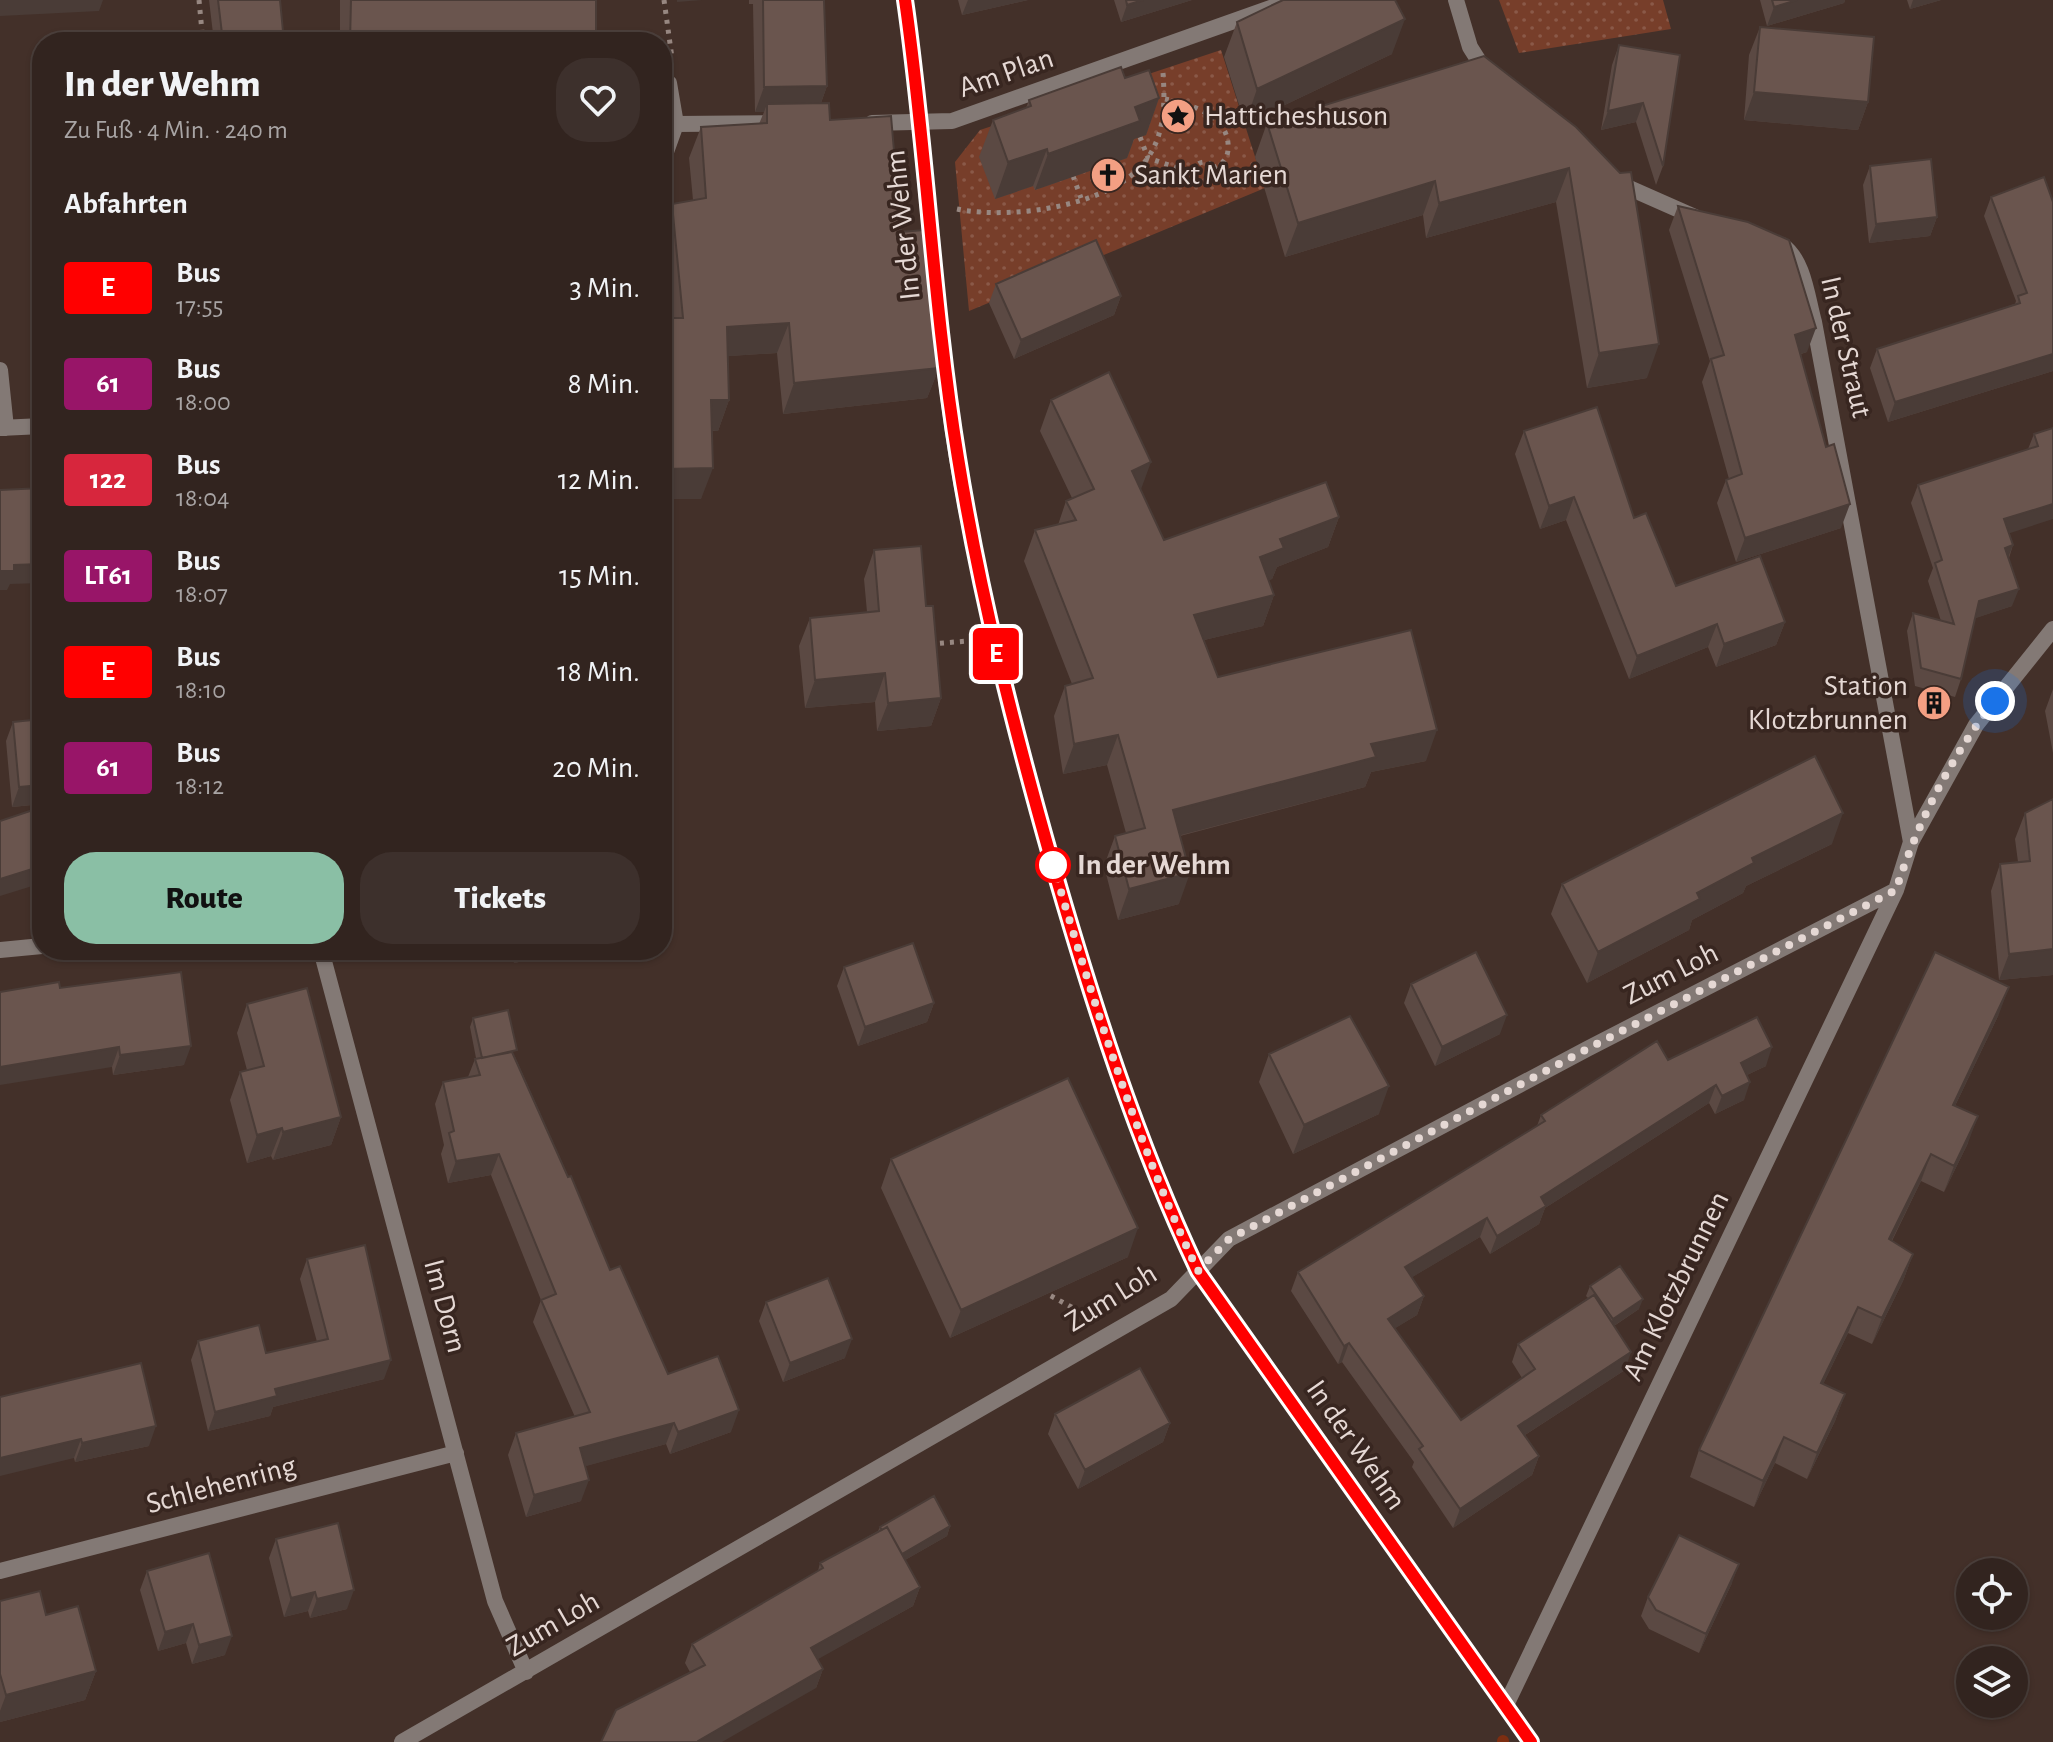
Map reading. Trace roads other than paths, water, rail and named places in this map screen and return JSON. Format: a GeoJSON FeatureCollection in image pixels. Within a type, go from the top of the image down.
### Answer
{"type":"FeatureCollection","features":[{"type":"Feature","properties":{"kind":"street","name":"In der Wehm"},"geometry":{"type":"LineString","coordinates":[[905,0],[957,455],[993,639],[1010,714],[1081,962],[1169,1210],[1198,1271],[1531,1742]]}},
{"type":"Feature","properties":{"kind":"street","name":"Am Plan"},"geometry":{"type":"LineString","coordinates":[[860,123],[952,121],[1161,50],[1293,0]]}},
{"type":"Feature","properties":{"kind":"street"},"geometry":{"type":"LineString","coordinates":[[1456,0],[1470,47],[1500,89]]}},
{"type":"Feature","properties":{"kind":"street"},"geometry":{"type":"LineString","coordinates":[[672,101],[676,124],[672,135]]}},
{"type":"Feature","properties":{"kind":"street"},"geometry":{"type":"LineString","coordinates":[[676,124],[798,123]]}},
{"type":"Feature","properties":{"kind":"street"},"geometry":{"type":"LineString","coordinates":[[1604,175],[1674,211],[1704,220]]}},
{"type":"Feature","properties":{"kind":"street","name":"In der Straut"},"geometry":{"type":"LineString","coordinates":[[1765,239],[1791,251],[1814,322],[1911,842]]}},
{"type":"Feature","properties":{"kind":"street"},"geometry":{"type":"LineString","coordinates":[[0,370],[3,428],[32,427]]}},
{"type":"Feature","properties":{"kind":"street","name":"Am Klotzbrunnen"},"geometry":{"type":"LineString","coordinates":[[1506,1705],[1896,890],[1911,842],[1976,725],[2053,629]]}},
{"type":"Feature","properties":{"kind":"street","name":"Zum Loh"},"geometry":{"type":"LineString","coordinates":[[402,1742],[1171,1299],[1229,1239],[1896,890]]}},
{"type":"Feature","properties":{"kind":"street"},"geometry":{"type":"LineString","coordinates":[[0,950],[32,947]]}},
{"type":"Feature","properties":{"kind":"street","name":"Im Dorn"},"geometry":{"type":"LineString","coordinates":[[324,960],[495,1601],[526,1672]]}},
{"type":"Feature","properties":{"kind":"street","name":"Schlehenring"},"geometry":{"type":"LineString","coordinates":[[0,1571],[456,1453]]}},
{"type":"Feature","properties":{"kind":"place","name":"Hatticheshuson"},"geometry":{"type":"Point","coordinates":[1178,116]}},
{"type":"Feature","properties":{"kind":"place","name":"Sankt Marien"},"geometry":{"type":"Point","coordinates":[1108,175]}},
{"type":"Feature","properties":{"kind":"place","name":"Station Klotzbrunnen"},"geometry":{"type":"Point","coordinates":[1934,703]}},
{"type":"Feature","properties":{"kind":"place","name":"In der Wehm"},"geometry":{"type":"Point","coordinates":[1053,865]}}]}
